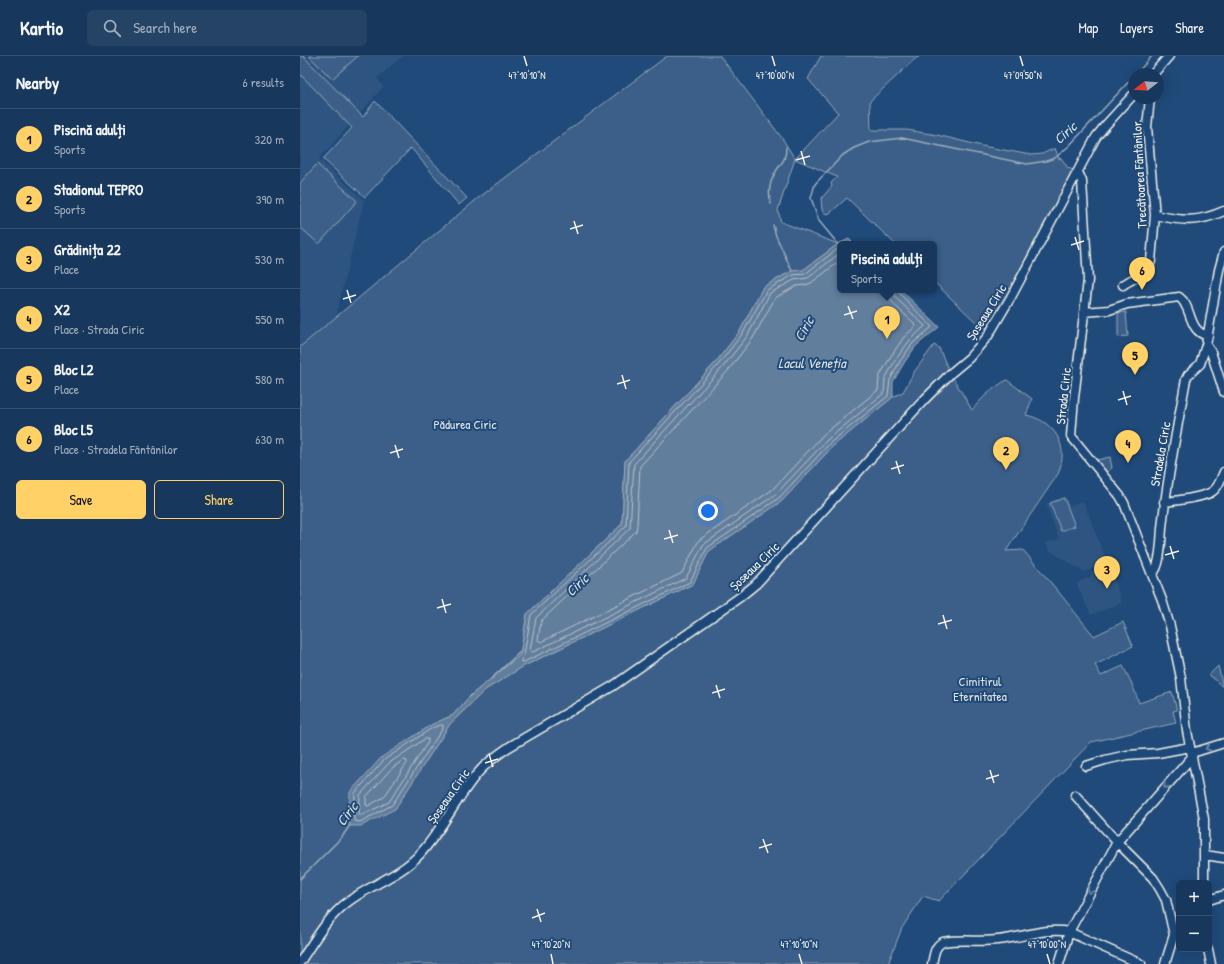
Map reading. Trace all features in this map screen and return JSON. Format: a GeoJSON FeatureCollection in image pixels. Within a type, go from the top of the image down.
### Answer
{"type":"FeatureCollection","features":[{"type":"Feature","properties":{"kind":"street"},"geometry":{"type":"LineString","coordinates":[[1158,68],[1169,56]]}},
{"type":"Feature","properties":{"kind":"street","name":"Șoseaua Ciric"},"geometry":{"type":"LineString","coordinates":[[300,962],[327,922],[348,901],[407,866],[420,854],[449,816],[477,774],[494,757],[515,743],[613,686],[740,597],[756,584],[924,400],[951,373],[969,358],[986,339],[1011,297],[1096,137],[1128,101]]}},
{"type":"Feature","properties":{"kind":"street","name":"Trecătoarea Fântânilor"},"geometry":{"type":"LineString","coordinates":[[1123,285],[1150,267],[1155,215],[1147,126],[1149,104]]}},
{"type":"Feature","properties":{"kind":"street","name":"Strada Ciric"},"geometry":{"type":"LineString","coordinates":[[1078,172],[1082,181],[1088,280],[1071,436],[1120,496],[1127,509],[1153,573],[1170,626],[1184,693],[1187,731],[1204,819],[1204,880]]}},
{"type":"Feature","properties":{"kind":"street"},"geometry":{"type":"LineString","coordinates":[[1155,215],[1176,220],[1197,220],[1224,211]]}},
{"type":"Feature","properties":{"kind":"street","name":"Stradela Ciric"},"geometry":{"type":"LineString","coordinates":[[1153,573],[1156,568],[1160,548],[1164,502],[1186,379],[1200,364],[1206,345],[1220,293],[1219,270],[1224,252]]}},
{"type":"Feature","properties":{"kind":"street"},"geometry":{"type":"LineString","coordinates":[[1084,312],[1109,310],[1127,304],[1179,297],[1184,302],[1196,329],[1199,333],[1208,336]]}},
{"type":"Feature","properties":{"kind":"street"},"geometry":{"type":"LineString","coordinates":[[1206,345],[1211,352],[1224,392]]}},
{"type":"Feature","properties":{"kind":"street"},"geometry":{"type":"LineString","coordinates":[[1164,502],[1189,499],[1212,492],[1216,488],[1224,472]]}},
{"type":"Feature","properties":{"kind":"street"},"geometry":{"type":"LineString","coordinates":[[1086,766],[1127,755],[1191,752],[1224,743]]}},
{"type":"Feature","properties":{"kind":"street"},"geometry":{"type":"LineString","coordinates":[[1058,964],[1069,932],[1117,842],[1191,752]]}},
{"type":"Feature","properties":{"kind":"street"},"geometry":{"type":"LineString","coordinates":[[1075,795],[1152,878],[1166,900],[1174,935],[1165,964]]}},
{"type":"Feature","properties":{"kind":"street"},"geometry":{"type":"LineString","coordinates":[[1205,855],[1224,858]]}},
{"type":"Feature","properties":{"kind":"street"},"geometry":{"type":"LineString","coordinates":[[1212,899],[1224,895]]}},
{"type":"Feature","properties":{"kind":"street"},"geometry":{"type":"LineString","coordinates":[[932,964],[936,947],[940,943],[1002,939],[1051,930],[1069,932],[1142,964]]}},
{"type":"Feature","properties":{"kind":"street"},"geometry":{"type":"LineString","coordinates":[[1209,952],[1211,964]]}},
{"type":"Feature","properties":{"kind":"shaded area"},"geometry":{"type":"Polygon","coordinates":[[[300,56],[403,56],[377,78],[383,87],[319,159],[364,200],[330,340],[300,349],[300,56]]]}},
{"type":"Feature","properties":{"kind":"shaded area"},"geometry":{"type":"Polygon","coordinates":[[[1065,496],[1070,506],[1083,501],[1107,562],[1084,572],[1049,550],[1046,543],[1059,539],[1046,504],[1065,496]]]}},
{"type":"Feature","properties":{"kind":"shaded area"},"geometry":{"type":"Polygon","coordinates":[[[1109,563],[1122,603],[1091,615],[1076,583],[1091,577],[1091,572],[1109,563]]]}},
{"type":"Feature","properties":{"kind":"green space"},"geometry":{"type":"Polygon","coordinates":[[[300,56],[303,56],[363,117],[375,101],[467,198],[459,205],[411,148],[365,197],[323,159],[352,128],[300,74],[300,56]]]}},
{"type":"Feature","properties":{"kind":"green space"},"geometry":{"type":"Polygon","coordinates":[[[309,56],[358,56],[332,79],[309,56]]]}},
{"type":"Feature","properties":{"kind":"green space","name":"Pădurea Ciric"},"geometry":{"type":"Polygon","coordinates":[[[667,56],[720,56],[782,138],[795,159],[778,210],[781,222],[837,245],[803,270],[792,271],[763,287],[740,331],[715,363],[625,461],[622,524],[527,614],[520,655],[471,695],[453,715],[431,725],[395,809],[450,724],[485,690],[524,666],[693,584],[709,551],[782,501],[833,446],[893,397],[903,392],[914,372],[934,345],[939,348],[949,371],[972,410],[988,393],[1007,380],[1032,399],[1026,415],[1045,423],[1057,436],[1061,445],[1062,454],[1058,474],[1006,551],[1023,550],[1094,636],[1123,622],[1133,646],[1095,665],[1101,676],[1123,666],[1139,703],[1172,692],[1177,710],[1173,711],[1176,723],[1091,742],[939,901],[923,896],[902,928],[888,964],[300,964],[300,347],[477,199],[667,56]]]}},
{"type":"Feature","properties":{"kind":"green space"},"geometry":{"type":"Polygon","coordinates":[[[821,56],[920,56],[870,101],[871,130],[907,130],[1031,155],[1042,154],[1055,148],[1059,159],[1061,158],[1068,168],[1073,170],[1007,296],[988,328],[981,327],[937,285],[937,241],[892,241],[847,198],[830,213],[826,214],[822,210],[821,199],[832,186],[831,183],[837,177],[795,159],[838,113],[808,79],[821,56]]]}},
{"type":"Feature","properties":{"kind":"green space"},"geometry":{"type":"Polygon","coordinates":[[[317,164],[357,201],[319,244],[300,227],[300,183],[317,164]]]}},
{"type":"Feature","properties":{"kind":"green space"},"geometry":{"type":"Polygon","coordinates":[[[1126,312],[1128,336],[1118,337],[1118,313],[1126,312]]]}},
{"type":"Feature","properties":{"kind":"green space"},"geometry":{"type":"Polygon","coordinates":[[[1110,457],[1112,468],[1104,474],[1092,461],[1110,457]]]}},
{"type":"Feature","properties":{"kind":"green space"},"geometry":{"type":"Polygon","coordinates":[[[1064,498],[1075,526],[1061,531],[1050,503],[1064,498]]]}},
{"type":"Feature","properties":{"kind":"green space"},"geometry":{"type":"Polygon","coordinates":[[[1218,666],[1223,687],[1209,675],[1218,666]]]}},
{"type":"Feature","properties":{"kind":"water","name":"Lacul Veneția"},"geometry":{"type":"Polygon","coordinates":[[[837,245],[837,293],[904,293],[939,327],[916,346],[904,363],[893,382],[893,397],[833,446],[782,501],[709,551],[693,584],[524,666],[485,690],[450,724],[395,809],[361,826],[349,826],[350,792],[382,757],[431,725],[453,715],[471,695],[520,655],[527,614],[622,524],[625,461],[715,363],[740,331],[763,287],[792,271],[803,270],[837,245]]]}},
{"type":"Feature","properties":{"kind":"waterway","name":"Ciric"},"geometry":{"type":"LineString","coordinates":[[1141,68],[1152,56]]}},
{"type":"Feature","properties":{"kind":"waterway","name":"Ciric"},"geometry":{"type":"LineString","coordinates":[[837,243],[819,221],[811,198],[815,184],[843,155],[854,148],[869,142],[902,138],[1027,164],[1046,161],[1055,158],[1069,146],[1128,82]]}},
{"type":"Feature","properties":{"kind":"waterway"},"geometry":{"type":"LineString","coordinates":[[771,204],[769,192],[770,184],[784,159],[786,147]]}},
{"type":"Feature","properties":{"kind":"waterway"},"geometry":{"type":"LineString","coordinates":[[773,225],[776,236],[792,271]]}},
{"type":"Feature","properties":{"kind":"waterway","name":"Ciric"},"geometry":{"type":"LineString","coordinates":[[491,679],[522,650]]}},
{"type":"Feature","properties":{"kind":"waterway","name":"Ciric"},"geometry":{"type":"LineString","coordinates":[[300,879],[342,837],[350,825]]}},
{"type":"Feature","properties":{"kind":"place","name":"Bloc L5"},"geometry":{"type":"Point","coordinates":[1142,290]}},
{"type":"Feature","properties":{"kind":"place","name":"Piscină adulți"},"geometry":{"type":"Point","coordinates":[887,339]}},
{"type":"Feature","properties":{"kind":"place","name":"Bloc L2"},"geometry":{"type":"Point","coordinates":[1135,375]}},
{"type":"Feature","properties":{"kind":"place","name":"X2"},"geometry":{"type":"Point","coordinates":[1128,463]}},
{"type":"Feature","properties":{"kind":"place","name":"Stadionul TEPRO"},"geometry":{"type":"Point","coordinates":[1006,470]}},
{"type":"Feature","properties":{"kind":"place","name":"Grădinița 22"},"geometry":{"type":"Point","coordinates":[1107,589]}},
{"type":"Feature","properties":{"kind":"park label","name":"Cimitirul Eternitatea"},"geometry":{"type":"Point","coordinates":[980,688]}}]}
